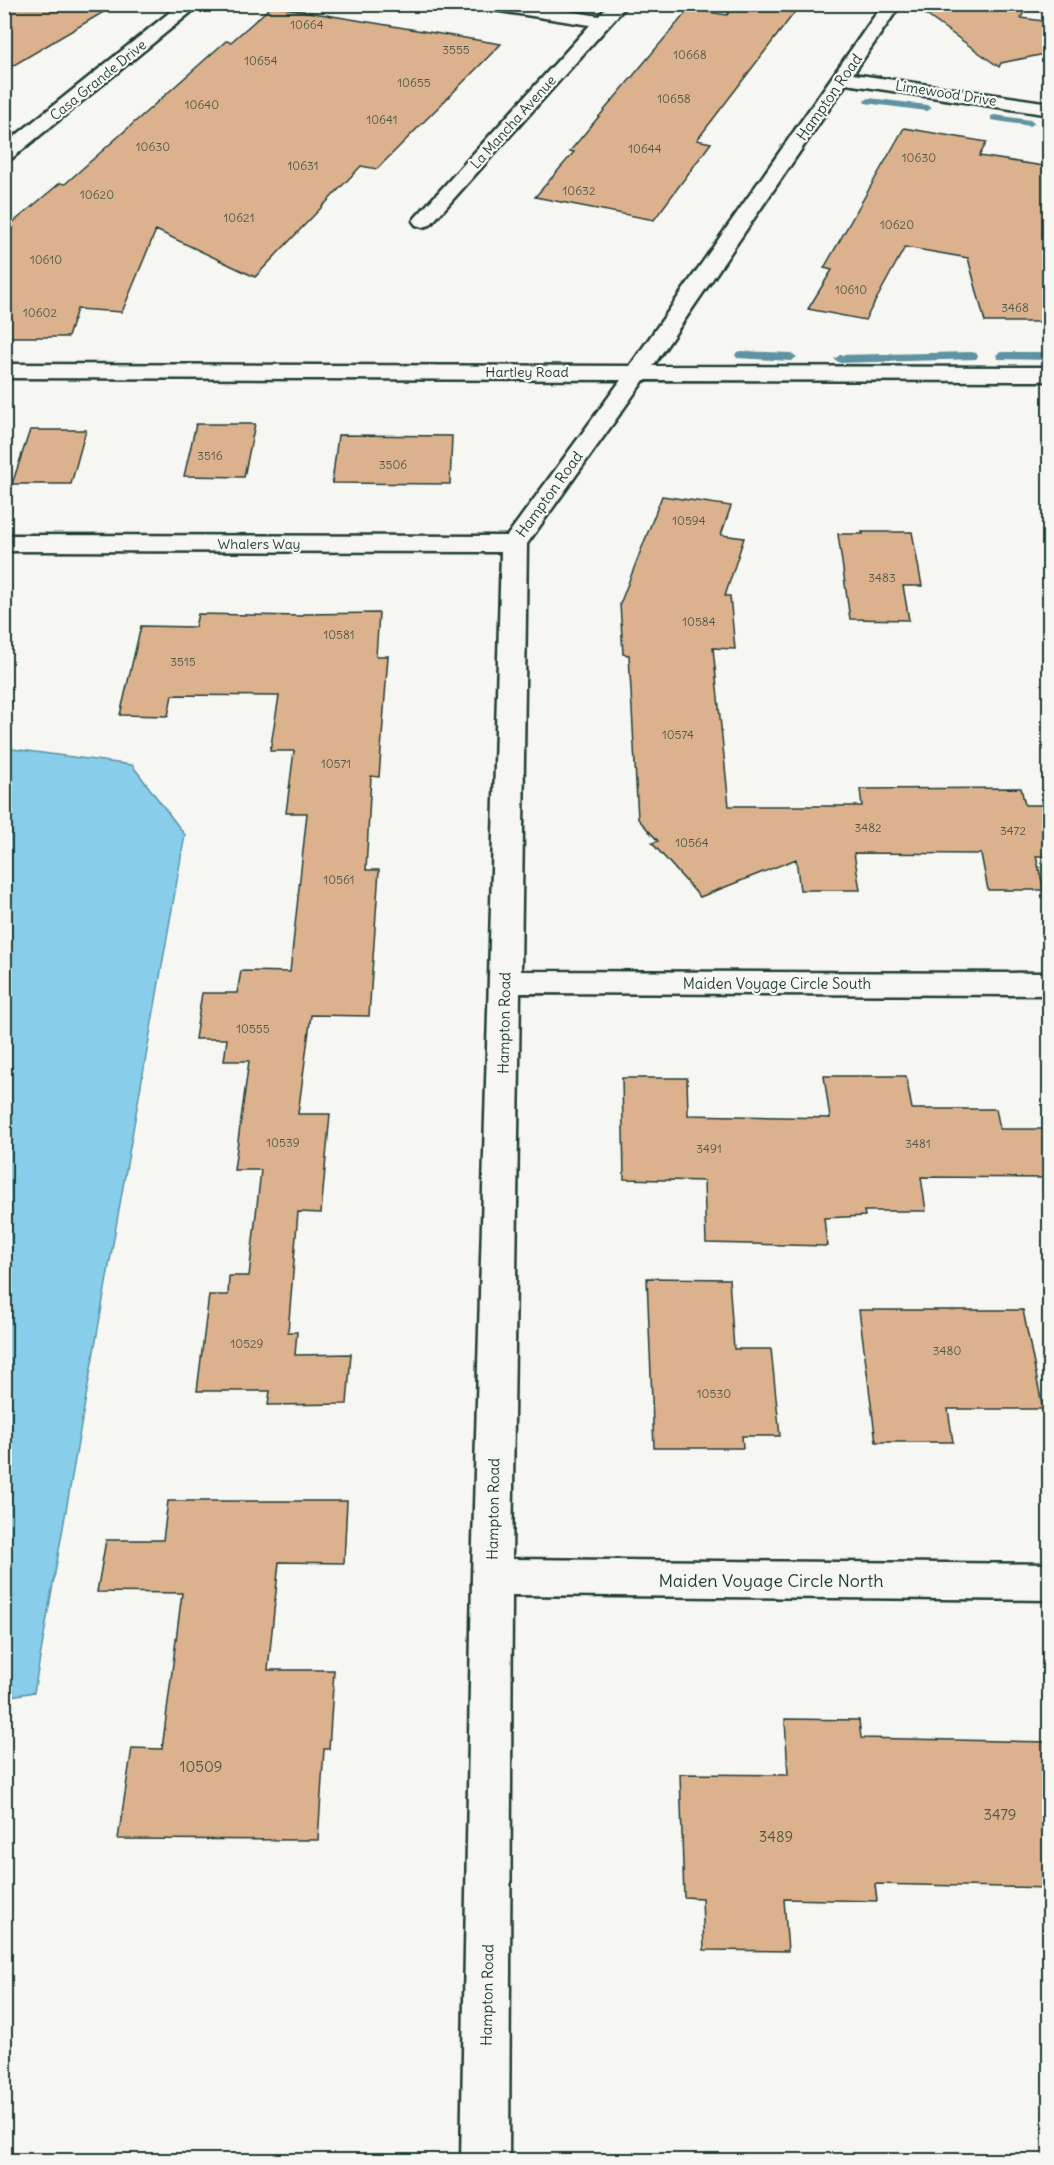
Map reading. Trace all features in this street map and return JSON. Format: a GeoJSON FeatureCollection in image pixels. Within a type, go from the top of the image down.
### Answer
{"type":"FeatureCollection","features":[{"type":"Feature","properties":{"kind":"street","name":"Casa Grande Drive"},"geometry":{"type":"LineString","coordinates":[[4,155],[192,4]]}},
{"type":"Feature","properties":{"kind":"street"},"geometry":{"type":"LineString","coordinates":[[487,4],[604,22]]}},
{"type":"Feature","properties":{"kind":"street","name":"La Mancha Avenue"},"geometry":{"type":"LineString","coordinates":[[423,221],[620,4]]}},
{"type":"Feature","properties":{"kind":"street","name":"Hampton Road"},"geometry":{"type":"LineString","coordinates":[[485,2160],[492,1577],[514,544],[843,78],[892,4]]}},
{"type":"Feature","properties":{"kind":"street","name":"Limewood Drive"},"geometry":{"type":"LineString","coordinates":[[843,78],[1050,109]]}},
{"type":"Feature","properties":{"kind":"street","name":"Hartley Road"},"geometry":{"type":"LineString","coordinates":[[4,371],[1050,374]]}},
{"type":"Feature","properties":{"kind":"street","name":"Whalers Way"},"geometry":{"type":"LineString","coordinates":[[4,543],[514,544]]}},
{"type":"Feature","properties":{"kind":"street","name":"Maiden Voyage Circle South"},"geometry":{"type":"LineString","coordinates":[[505,982],[1050,984]]}},
{"type":"Feature","properties":{"kind":"street","name":"Maiden Voyage Circle North"},"geometry":{"type":"LineString","coordinates":[[492,1577],[1050,1582]]}},
{"type":"Feature","properties":{"kind":"water"},"geometry":{"type":"Polygon","coordinates":[[[5,748],[132,765],[185,835],[34,1692],[5,1697],[5,748]]]}},
{"type":"Feature","properties":{"kind":"building"},"geometry":{"type":"Polygon","coordinates":[[[4,4],[117,4],[4,71],[4,4]]]}},
{"type":"Feature","properties":{"kind":"building"},"geometry":{"type":"Polygon","coordinates":[[[735,4],[801,4],[697,140],[711,143],[654,220],[535,197],[574,152],[570,151],[689,9],[727,15],[735,4]]]}},
{"type":"Feature","properties":{"kind":"building"},"geometry":{"type":"Polygon","coordinates":[[[911,4],[1028,4],[1021,18],[1050,22],[1050,53],[1001,63],[999,67],[911,4]]]}},
{"type":"Feature","properties":{"kind":"building"},"geometry":{"type":"Polygon","coordinates":[[[272,6],[501,44],[377,169],[361,166],[255,277],[156,230],[122,312],[77,309],[68,337],[4,337],[4,230],[60,183],[65,184],[226,41],[231,42],[272,6]]]}},
{"type":"Feature","properties":{"kind":"building"},"geometry":{"type":"Polygon","coordinates":[[[904,128],[987,142],[979,156],[1050,167],[1050,322],[985,322],[968,258],[905,247],[865,320],[808,309],[832,270],[824,268],[904,128]]]}},
{"type":"Feature","properties":{"kind":"building"},"geometry":{"type":"Polygon","coordinates":[[[196,424],[255,424],[244,477],[184,476],[196,424]]]}},
{"type":"Feature","properties":{"kind":"building"},"geometry":{"type":"Polygon","coordinates":[[[30,430],[86,430],[71,484],[12,484],[30,430]]]}},
{"type":"Feature","properties":{"kind":"building"},"geometry":{"type":"Polygon","coordinates":[[[338,435],[452,436],[450,484],[332,483],[338,435]]]}},
{"type":"Feature","properties":{"kind":"building"},"geometry":{"type":"Polygon","coordinates":[[[662,496],[731,506],[721,535],[744,538],[725,596],[730,596],[735,649],[713,648],[729,806],[862,806],[860,789],[1021,788],[1025,805],[1050,805],[1050,856],[1036,856],[1044,890],[988,890],[981,854],[854,853],[860,890],[800,890],[796,859],[700,897],[652,843],[658,841],[638,819],[629,655],[623,654],[620,604],[662,496]]]}},
{"type":"Feature","properties":{"kind":"building"},"geometry":{"type":"Polygon","coordinates":[[[862,532],[912,532],[922,586],[903,586],[909,620],[850,619],[838,534],[863,534],[862,532]]]}},
{"type":"Feature","properties":{"kind":"building"},"geometry":{"type":"Polygon","coordinates":[[[379,613],[376,656],[388,656],[379,777],[371,776],[366,870],[379,870],[369,1016],[311,1015],[298,1114],[330,1114],[321,1213],[298,1212],[288,1332],[297,1332],[295,1355],[351,1354],[347,1404],[268,1405],[270,1391],[197,1391],[209,1295],[228,1295],[229,1276],[249,1276],[261,1170],[234,1170],[249,1061],[224,1061],[227,1039],[195,1039],[202,993],[237,993],[241,971],[290,972],[307,813],[286,813],[294,751],[270,751],[279,696],[172,695],[168,716],[120,715],[141,626],[195,627],[198,614],[303,616],[304,614],[379,613]]]}},
{"type":"Feature","properties":{"kind":"building"},"geometry":{"type":"Polygon","coordinates":[[[824,1076],[906,1076],[912,1109],[996,1109],[1000,1129],[1050,1129],[1050,1178],[921,1177],[926,1211],[864,1211],[865,1216],[824,1218],[827,1246],[706,1243],[704,1181],[624,1179],[622,1078],[687,1078],[688,1115],[830,1118],[824,1076]]]}},
{"type":"Feature","properties":{"kind":"building"},"geometry":{"type":"Polygon","coordinates":[[[647,1278],[729,1279],[734,1349],[771,1349],[780,1436],[742,1436],[743,1448],[654,1448],[647,1278]]]}},
{"type":"Feature","properties":{"kind":"building"},"geometry":{"type":"Polygon","coordinates":[[[859,1310],[1023,1310],[1043,1409],[948,1409],[953,1442],[876,1442],[859,1310]]]}},
{"type":"Feature","properties":{"kind":"building"},"geometry":{"type":"Polygon","coordinates":[[[168,1501],[347,1501],[344,1563],[279,1562],[268,1670],[334,1670],[329,1749],[324,1749],[318,1840],[118,1839],[132,1748],[162,1749],[182,1593],[97,1592],[106,1540],[163,1540],[168,1501]]]}},
{"type":"Feature","properties":{"kind":"building"},"geometry":{"type":"Polygon","coordinates":[[[785,1719],[859,1720],[861,1738],[1050,1742],[1050,1888],[875,1884],[877,1901],[784,1899],[788,1951],[704,1950],[702,1898],[684,1897],[680,1774],[788,1775],[785,1719]]]}},
{"type":"Feature","properties":{"kind":"waterway"},"geometry":{"type":"LineString","coordinates":[[869,101],[927,108]]}},
{"type":"Feature","properties":{"kind":"waterway"},"geometry":{"type":"LineString","coordinates":[[995,118],[1030,123]]}},
{"type":"Feature","properties":{"kind":"waterway"},"geometry":{"type":"LineString","coordinates":[[741,355],[791,357]]}},
{"type":"Feature","properties":{"kind":"waterway"},"geometry":{"type":"LineString","coordinates":[[840,359],[972,356]]}},
{"type":"Feature","properties":{"kind":"waterway"},"geometry":{"type":"LineString","coordinates":[[1002,356],[1050,356]]}}]}
